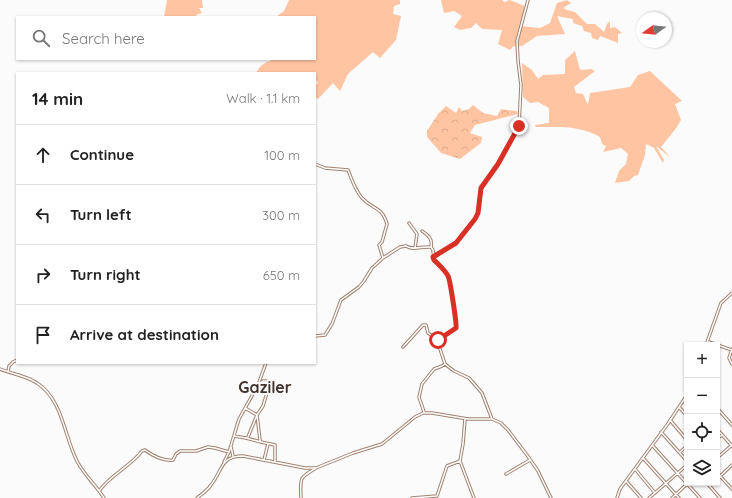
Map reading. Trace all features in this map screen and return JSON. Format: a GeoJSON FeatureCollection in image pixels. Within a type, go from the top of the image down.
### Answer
{"type":"FeatureCollection","features":[{"type":"Feature","properties":{"kind":"street"},"geometry":{"type":"LineString","coordinates":[[433,257],[456,243],[475,219],[478,213],[481,188],[498,164],[519,126],[521,85],[517,41],[528,0]]}},
{"type":"Feature","properties":{"kind":"street"},"geometry":{"type":"LineString","coordinates":[[316,164],[325,168],[348,170],[356,189],[362,197],[370,205],[377,207],[382,212],[388,224],[382,242],[379,245],[383,258]]}},
{"type":"Feature","properties":{"kind":"street"},"geometry":{"type":"LineString","coordinates":[[409,223],[418,234],[415,248]]}},
{"type":"Feature","properties":{"kind":"street"},"geometry":{"type":"LineString","coordinates":[[422,231],[430,236],[434,260],[449,277],[457,326],[438,340]]}},
{"type":"Feature","properties":{"kind":"street"},"geometry":{"type":"LineString","coordinates":[[316,336],[325,335],[332,324],[341,300],[359,287],[372,268],[383,258],[400,247],[431,247]]}},
{"type":"Feature","properties":{"kind":"street"},"geometry":{"type":"LineString","coordinates":[[708,342],[716,316],[722,303],[732,293]]}},
{"type":"Feature","properties":{"kind":"street"},"geometry":{"type":"LineString","coordinates":[[403,347],[423,325],[426,325],[428,333],[438,340],[445,364],[454,371],[469,378],[482,392],[492,419]]}},
{"type":"Feature","properties":{"kind":"street"},"geometry":{"type":"LineString","coordinates":[[720,346],[732,350],[729,358],[732,364]]}},
{"type":"Feature","properties":{"kind":"street"},"geometry":{"type":"LineString","coordinates":[[8,372],[8,366],[16,360]]}},
{"type":"Feature","properties":{"kind":"street"},"geometry":{"type":"LineString","coordinates":[[197,498],[211,485],[229,452],[239,419],[258,385],[266,364]]}},
{"type":"Feature","properties":{"kind":"street"},"geometry":{"type":"LineString","coordinates":[[424,413],[419,397],[420,387],[432,371],[445,364]]}},
{"type":"Feature","properties":{"kind":"street"},"geometry":{"type":"LineString","coordinates":[[0,369],[37,382],[50,395],[65,428],[77,463],[104,498]]}},
{"type":"Feature","properties":{"kind":"street"},"geometry":{"type":"LineString","coordinates":[[248,438],[257,415],[263,406],[269,388],[266,381],[263,381],[258,385]]}},
{"type":"Feature","properties":{"kind":"street"},"geometry":{"type":"LineString","coordinates":[[617,498],[620,489],[684,399]]}},
{"type":"Feature","properties":{"kind":"street"},"geometry":{"type":"LineString","coordinates":[[679,406],[685,414]]}},
{"type":"Feature","properties":{"kind":"street"},"geometry":{"type":"LineString","coordinates":[[245,408],[257,415]]}},
{"type":"Feature","properties":{"kind":"street"},"geometry":{"type":"LineString","coordinates":[[720,411],[732,425]]}},
{"type":"Feature","properties":{"kind":"street"},"geometry":{"type":"LineString","coordinates":[[301,498],[300,481],[302,476],[316,468],[353,453],[382,444],[415,418],[424,413],[465,418],[492,419],[501,423],[508,430],[538,471],[550,498]]}},
{"type":"Feature","properties":{"kind":"street"},"geometry":{"type":"LineString","coordinates":[[257,415],[261,442]]}},
{"type":"Feature","properties":{"kind":"street"},"geometry":{"type":"LineString","coordinates":[[465,418],[460,461],[474,498]]}},
{"type":"Feature","properties":{"kind":"street"},"geometry":{"type":"LineString","coordinates":[[670,420],[684,436]]}},
{"type":"Feature","properties":{"kind":"street"},"geometry":{"type":"LineString","coordinates":[[662,432],[684,457]]}},
{"type":"Feature","properties":{"kind":"street"},"geometry":{"type":"LineString","coordinates":[[720,455],[732,445],[722,434]]}},
{"type":"Feature","properties":{"kind":"street"},"geometry":{"type":"LineString","coordinates":[[234,436],[275,445],[275,462]]}},
{"type":"Feature","properties":{"kind":"street"},"geometry":{"type":"LineString","coordinates":[[264,460],[268,444]]}},
{"type":"Feature","properties":{"kind":"street"},"geometry":{"type":"LineString","coordinates":[[652,445],[684,480]]}},
{"type":"Feature","properties":{"kind":"street"},"geometry":{"type":"LineString","coordinates":[[99,490],[106,480],[127,466],[142,451],[145,450],[153,456],[168,460],[173,460],[176,454],[180,451],[196,451],[208,447],[229,452]]}},
{"type":"Feature","properties":{"kind":"street"},"geometry":{"type":"LineString","coordinates":[[231,447],[233,456]]}},
{"type":"Feature","properties":{"kind":"street"},"geometry":{"type":"LineString","coordinates":[[680,452],[684,449]]}},
{"type":"Feature","properties":{"kind":"street"},"geometry":{"type":"LineString","coordinates":[[223,463],[233,456],[243,456],[305,468],[316,468]]}},
{"type":"Feature","properties":{"kind":"street"},"geometry":{"type":"LineString","coordinates":[[643,458],[679,498]]}},
{"type":"Feature","properties":{"kind":"street"},"geometry":{"type":"LineString","coordinates":[[506,474],[530,460]]}},
{"type":"Feature","properties":{"kind":"street"},"geometry":{"type":"LineString","coordinates":[[412,498],[437,496],[446,466],[460,461]]}},
{"type":"Feature","properties":{"kind":"street"},"geometry":{"type":"LineString","coordinates":[[732,466],[720,476],[732,489]]}},
{"type":"Feature","properties":{"kind":"street"},"geometry":{"type":"LineString","coordinates":[[649,498],[684,467]]}},
{"type":"Feature","properties":{"kind":"street"},"geometry":{"type":"LineString","coordinates":[[635,469],[655,493]]}},
{"type":"Feature","properties":{"kind":"street"},"geometry":{"type":"LineString","coordinates":[[626,481],[641,498]]}},
{"type":"Feature","properties":{"kind":"street"},"geometry":{"type":"LineString","coordinates":[[672,498],[686,486]]}},
{"type":"Feature","properties":{"kind":"street"},"geometry":{"type":"LineString","coordinates":[[690,486],[700,498]]}},
{"type":"Feature","properties":{"kind":"street"},"geometry":{"type":"LineString","coordinates":[[709,486],[720,498]]}},
{"type":"Feature","properties":{"kind":"green space"},"geometry":{"type":"Polygon","coordinates":[[[167,0],[202,0],[203,8],[199,8],[202,13],[196,16],[164,16],[167,0]]]}},
{"type":"Feature","properties":{"kind":"green space"},"geometry":{"type":"Polygon","coordinates":[[[289,0],[400,0],[400,4],[394,6],[393,14],[401,16],[396,40],[380,58],[373,52],[348,74],[340,91],[333,83],[318,99],[316,98],[316,85],[318,82],[316,81],[316,72],[257,72],[263,64],[272,60],[316,60],[316,16],[277,16],[284,11],[289,0]]]}},
{"type":"Feature","properties":{"kind":"green space"},"geometry":{"type":"Polygon","coordinates":[[[441,0],[502,0],[504,2],[510,0],[525,6],[520,26],[540,28],[550,23],[557,3],[567,0],[571,3],[563,8],[575,12],[587,24],[595,24],[604,32],[610,21],[610,28],[615,27],[622,33],[618,34],[618,43],[600,36],[598,40],[592,38],[591,33],[584,31],[582,26],[573,23],[573,19],[557,16],[565,34],[537,36],[522,46],[514,46],[510,50],[498,44],[502,30],[482,29],[476,23],[471,28],[460,30],[454,27],[462,16],[454,11],[444,13],[441,0]]]}},
{"type":"Feature","properties":{"kind":"green space"},"geometry":{"type":"Polygon","coordinates":[[[575,51],[580,70],[591,69],[595,71],[574,87],[576,93],[583,94],[588,105],[590,93],[630,87],[638,75],[650,71],[682,101],[675,104],[681,120],[661,147],[671,158],[656,146],[664,160],[663,163],[654,148],[646,144],[645,155],[638,175],[634,176],[629,181],[615,183],[619,171],[626,164],[628,154],[621,148],[603,152],[606,146],[602,144],[600,137],[585,130],[536,127],[535,125],[549,123],[549,108],[538,102],[530,103],[523,97],[522,63],[532,70],[538,79],[543,75],[565,74],[565,60],[575,51]]]}},
{"type":"Feature","properties":{"kind":"green space"},"geometry":{"type":"Polygon","coordinates":[[[473,105],[483,113],[497,116],[501,109],[517,111],[518,114],[475,125],[470,133],[482,137],[481,143],[460,159],[441,153],[427,137],[427,131],[438,114],[446,106],[456,113],[459,107],[462,111],[469,109],[473,105]]]}},
{"type":"Feature","properties":{"kind":"district","name":"Gaziler"},"geometry":{"type":"Point","coordinates":[265,387]}},
{"type":"Feature","properties":{"kind":"route"},"geometry":{"type":"LineString","coordinates":[[438,340],[457,326],[449,277],[433,257],[456,243],[475,219],[478,213],[481,188],[498,164],[519,126]]}}]}
